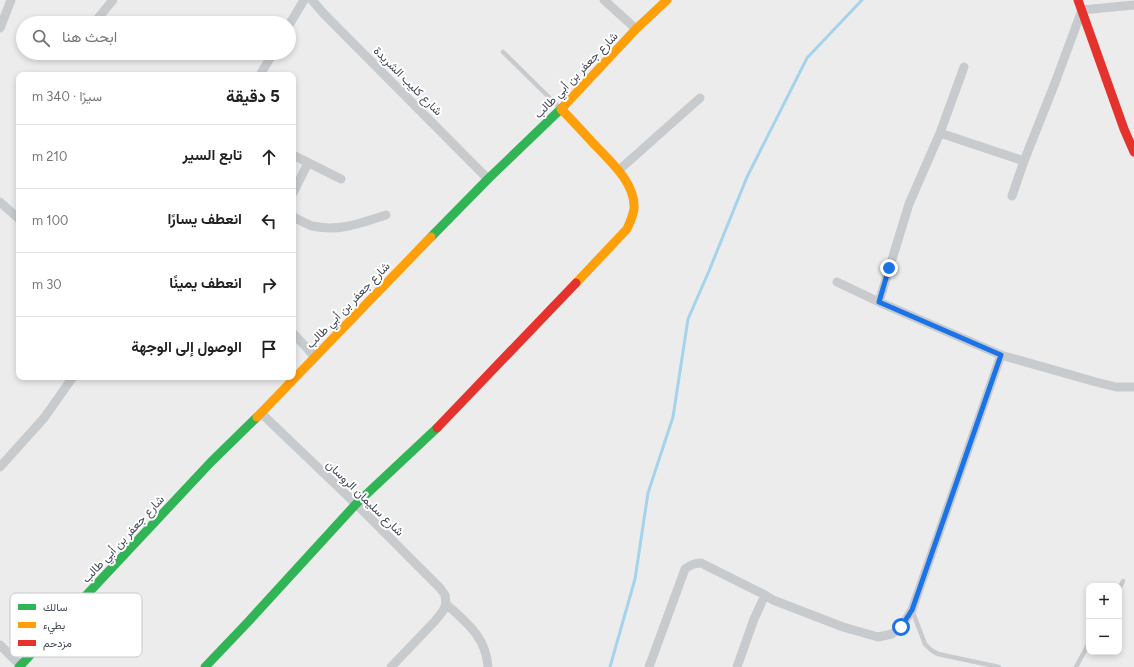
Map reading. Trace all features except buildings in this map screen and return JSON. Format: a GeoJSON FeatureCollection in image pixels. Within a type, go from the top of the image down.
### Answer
{"type":"FeatureCollection","features":[{"type":"Feature","properties":{"kind":"street"},"geometry":{"type":"LineString","coordinates":[[0,28],[11,0]]}},
{"type":"Feature","properties":{"kind":"street"},"geometry":{"type":"LineString","coordinates":[[100,16],[113,0]]}},
{"type":"Feature","properties":{"kind":"street"},"geometry":{"type":"LineString","coordinates":[[294,16],[304,0]]}},
{"type":"Feature","properties":{"kind":"street","name":"شارع كليب الشريدة"},"geometry":{"type":"LineString","coordinates":[[312,0],[324,14],[488,179]]}},
{"type":"Feature","properties":{"kind":"street"},"geometry":{"type":"LineString","coordinates":[[604,0],[636,29]]}},
{"type":"Feature","properties":{"kind":"street","name":"شارع جعفر بن أبي طالب"},"geometry":{"type":"LineString","coordinates":[[296,376],[488,179],[561,108],[636,29],[667,0]]}},
{"type":"Feature","properties":{"kind":"street"},"geometry":{"type":"LineString","coordinates":[[1078,0],[1124,129],[1134,152]]}},
{"type":"Feature","properties":{"kind":"street"},"geometry":{"type":"LineString","coordinates":[[1082,10],[1134,5]]}},
{"type":"Feature","properties":{"kind":"street"},"geometry":{"type":"LineString","coordinates":[[1012,196],[1082,10]]}},
{"type":"Feature","properties":{"kind":"street"},"geometry":{"type":"LineString","coordinates":[[262,72],[269,60]]}},
{"type":"Feature","properties":{"kind":"street"},"geometry":{"type":"LineString","coordinates":[[879,302],[909,204],[940,133],[964,67]]}},
{"type":"Feature","properties":{"kind":"street"},"geometry":{"type":"LineString","coordinates":[[618,170],[700,98]]}},
{"type":"Feature","properties":{"kind":"street"},"geometry":{"type":"LineString","coordinates":[[205,667],[356,504],[440,426],[627,229],[632,218],[634,208],[630,188],[618,170],[561,108]]}},
{"type":"Feature","properties":{"kind":"street"},"geometry":{"type":"LineString","coordinates":[[940,133],[1024,161]]}},
{"type":"Feature","properties":{"kind":"street"},"geometry":{"type":"LineString","coordinates":[[296,157],[341,179]]}},
{"type":"Feature","properties":{"kind":"street"},"geometry":{"type":"LineString","coordinates":[[296,187],[308,163]]}},
{"type":"Feature","properties":{"kind":"street"},"geometry":{"type":"LineString","coordinates":[[0,202],[16,216]]}},
{"type":"Feature","properties":{"kind":"street"},"geometry":{"type":"LineString","coordinates":[[296,219],[311,226],[330,228],[345,227],[386,215]]}},
{"type":"Feature","properties":{"kind":"street"},"geometry":{"type":"LineString","coordinates":[[837,282],[1001,355],[1116,387],[1134,387]]}},
{"type":"Feature","properties":{"kind":"street"},"geometry":{"type":"LineString","coordinates":[[296,336],[315,357]]}},
{"type":"Feature","properties":{"kind":"street"},"geometry":{"type":"LineString","coordinates":[[650,667],[685,569],[696,563],[701,563],[773,600],[843,628],[878,636],[892,634],[901,627],[912,610],[1001,355]]}},
{"type":"Feature","properties":{"kind":"street"},"geometry":{"type":"LineString","coordinates":[[0,467],[44,418],[71,380]]}},
{"type":"Feature","properties":{"kind":"street","name":"شارع جعفر بن أبي طالب"},"geometry":{"type":"LineString","coordinates":[[88,593],[211,462],[292,380]]}},
{"type":"Feature","properties":{"kind":"street","name":"شارع سليمان الروسان"},"geometry":{"type":"LineString","coordinates":[[260,413],[356,504],[440,588],[445,595],[446,604]]}},
{"type":"Feature","properties":{"kind":"street"},"geometry":{"type":"LineString","coordinates":[[737,667],[765,595]]}},
{"type":"Feature","properties":{"kind":"street"},"geometry":{"type":"LineString","coordinates":[[391,667],[435,621],[443,611],[446,604],[468,623],[478,635],[488,657],[488,667]]}},
{"type":"Feature","properties":{"kind":"street"},"geometry":{"type":"LineString","coordinates":[[0,645],[10,656]]}},
{"type":"Feature","properties":{"kind":"street"},"geometry":{"type":"LineString","coordinates":[[11,657],[20,666]]}},
{"type":"Feature","properties":{"kind":"street","name":"شارع جعفر بن أبي طالب"},"geometry":{"type":"LineString","coordinates":[[20,666],[28,657]]}},
{"type":"Feature","properties":{"kind":"lane"},"geometry":{"type":"LineString","coordinates":[[503,52],[561,108]]}},
{"type":"Feature","properties":{"kind":"lane"},"geometry":{"type":"LineString","coordinates":[[912,610],[925,644],[931,650],[938,654],[999,667]]}},
{"type":"Feature","properties":{"kind":"lane"},"geometry":{"type":"LineString","coordinates":[[1076,667],[1086,649]]}},
{"type":"Feature","properties":{"kind":"waterway"},"geometry":{"type":"LineString","coordinates":[[610,667],[635,579],[648,493],[673,417],[688,319],[747,177],[807,58],[862,0]]}},
{"type":"Feature","properties":{"kind":"traffic: fast"},"geometry":{"type":"LineString","coordinates":[[431,237],[488,179],[564,106]]}},
{"type":"Feature","properties":{"kind":"traffic: fast"},"geometry":{"type":"LineString","coordinates":[[88,593],[211,462],[257,417]]}},
{"type":"Feature","properties":{"kind":"traffic: fast"},"geometry":{"type":"LineString","coordinates":[[205,667],[356,504],[437,428]]}},
{"type":"Feature","properties":{"kind":"traffic: fast"},"geometry":{"type":"LineString","coordinates":[[19,667],[28,657]]}},
{"type":"Feature","properties":{"kind":"traffic: slow"},"geometry":{"type":"LineString","coordinates":[[564,106],[636,29],[667,0]]}},
{"type":"Feature","properties":{"kind":"traffic: slow"},"geometry":{"type":"LineString","coordinates":[[561,109],[606,157],[626,181],[631,190],[634,209],[627,229],[576,283]]}},
{"type":"Feature","properties":{"kind":"traffic: slow"},"geometry":{"type":"LineString","coordinates":[[296,377],[431,237]]}},
{"type":"Feature","properties":{"kind":"traffic: slow"},"geometry":{"type":"LineString","coordinates":[[257,417],[293,380]]}},
{"type":"Feature","properties":{"kind":"traffic: jam"},"geometry":{"type":"LineString","coordinates":[[1078,0],[1124,129],[1134,152]]}},
{"type":"Feature","properties":{"kind":"traffic: jam"},"geometry":{"type":"LineString","coordinates":[[437,428],[576,283]]}},
{"type":"Feature","properties":{"kind":"route"},"geometry":{"type":"LineString","coordinates":[[889,268],[879,302],[1001,355],[912,610],[901,627]]}}]}
